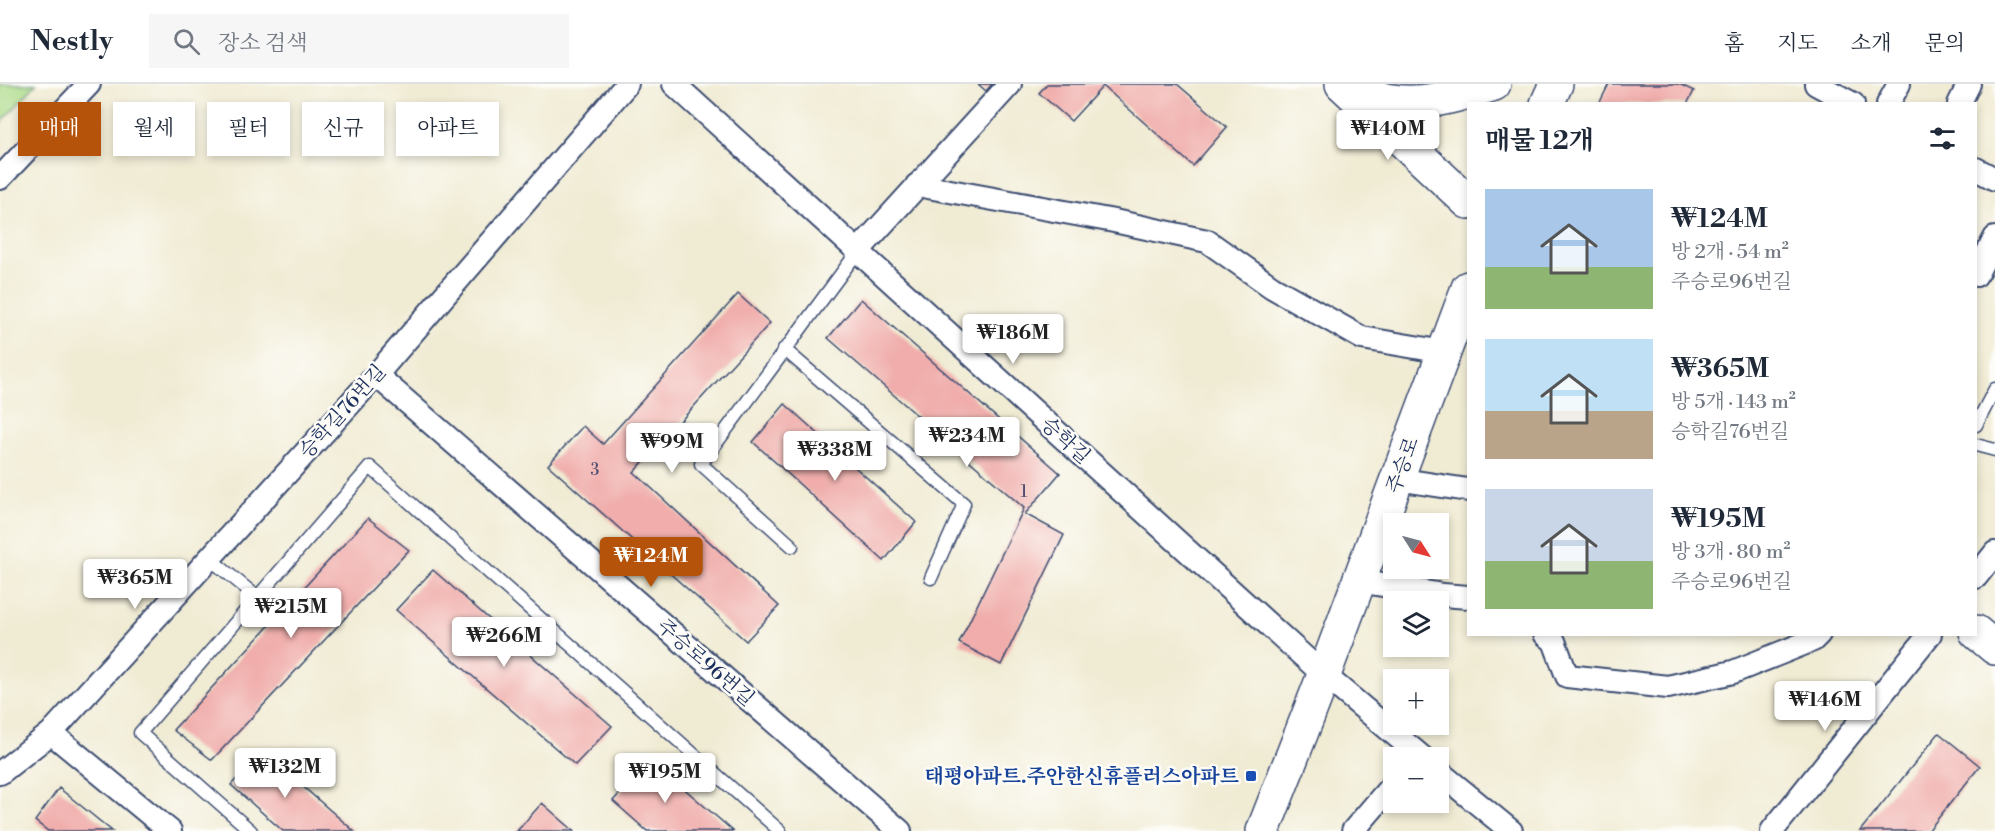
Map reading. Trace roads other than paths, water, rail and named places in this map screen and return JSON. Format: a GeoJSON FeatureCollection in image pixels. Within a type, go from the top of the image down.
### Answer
{"type":"FeatureCollection","features":[{"type":"Feature","properties":{"kind":"street"},"geometry":{"type":"LineString","coordinates":[[0,178],[89,84]]}},
{"type":"Feature","properties":{"kind":"street","name":"승학길76번길"},"geometry":{"type":"LineString","coordinates":[[0,773],[51,733],[376,375],[627,84]]}},
{"type":"Feature","properties":{"kind":"street","name":"승학길"},"geometry":{"type":"LineString","coordinates":[[674,84],[1324,675]]}},
{"type":"Feature","properties":{"kind":"street"},"geometry":{"type":"LineString","coordinates":[[858,251],[1010,84]]}},
{"type":"Feature","properties":{"kind":"street"},"geometry":{"type":"LineString","coordinates":[[1342,84],[1467,201]]}},
{"type":"Feature","properties":{"kind":"street"},"geometry":{"type":"LineString","coordinates":[[1352,84],[1366,94],[1399,103],[1434,100],[1494,84]]}},
{"type":"Feature","properties":{"kind":"street"},"geometry":{"type":"LineString","coordinates":[[1548,102],[1556,84]]}},
{"type":"Feature","properties":{"kind":"street"},"geometry":{"type":"LineString","coordinates":[[1816,84],[1849,102]]}},
{"type":"Feature","properties":{"kind":"street"},"geometry":{"type":"LineString","coordinates":[[1889,102],[1899,84]]}},
{"type":"Feature","properties":{"kind":"street"},"geometry":{"type":"LineString","coordinates":[[1960,102],[1969,84]]}},
{"type":"Feature","properties":{"kind":"street"},"geometry":{"type":"LineString","coordinates":[[1977,170],[1995,179]]}},
{"type":"Feature","properties":{"kind":"street"},"geometry":{"type":"LineString","coordinates":[[917,185],[1114,220],[1207,241],[1272,287],[1362,338],[1444,352]]}},
{"type":"Feature","properties":{"kind":"street"},"geometry":{"type":"LineString","coordinates":[[1977,273],[1995,238]]}},
{"type":"Feature","properties":{"kind":"street","name":"주승로"},"geometry":{"type":"LineString","coordinates":[[1263,831],[1324,675],[1467,291]]}},
{"type":"Feature","properties":{"kind":"street","name":"주승로96번길"},"geometry":{"type":"LineString","coordinates":[[376,375],[899,831]]}},
{"type":"Feature","properties":{"kind":"street"},"geometry":{"type":"LineString","coordinates":[[1396,480],[1467,490]]}},
{"type":"Feature","properties":{"kind":"street"},"geometry":{"type":"LineString","coordinates":[[1977,576],[1995,553]]}},
{"type":"Feature","properties":{"kind":"street"},"geometry":{"type":"LineString","coordinates":[[1358,581],[1467,597]]}},
{"type":"Feature","properties":{"kind":"street"},"geometry":{"type":"LineString","coordinates":[[1977,633],[1995,648]]}},
{"type":"Feature","properties":{"kind":"street"},"geometry":{"type":"LineString","coordinates":[[1548,636],[1554,641],[1567,676],[1668,687],[1733,672],[1813,640],[1817,636]]}},
{"type":"Feature","properties":{"kind":"street"},"geometry":{"type":"LineString","coordinates":[[1772,831],[1928,636]]}},
{"type":"Feature","properties":{"kind":"street"},"geometry":{"type":"LineString","coordinates":[[1324,675],[1408,747]]}},
{"type":"Feature","properties":{"kind":"street"},"geometry":{"type":"LineString","coordinates":[[51,733],[164,829]]}},
{"type":"Feature","properties":{"kind":"street"},"geometry":{"type":"LineString","coordinates":[[1449,781],[1498,827]]}},
{"type":"Feature","properties":{"kind":"street"},"geometry":{"type":"LineString","coordinates":[[1353,831],[1383,796]]}},
{"type":"Feature","properties":{"kind":"lane"},"geometry":{"type":"LineString","coordinates":[[792,546],[701,464],[858,251]]}},
{"type":"Feature","properties":{"kind":"lane"},"geometry":{"type":"LineString","coordinates":[[784,349],[964,504],[931,578]]}},
{"type":"Feature","properties":{"kind":"lane"},"geometry":{"type":"LineString","coordinates":[[1977,423],[1995,389]]}},
{"type":"Feature","properties":{"kind":"lane"},"geometry":{"type":"LineString","coordinates":[[1977,445],[1995,450]]}},
{"type":"Feature","properties":{"kind":"lane"},"geometry":{"type":"LineString","coordinates":[[251,831],[140,733],[370,467],[780,831]]}},
{"type":"Feature","properties":{"kind":"lane"},"geometry":{"type":"LineString","coordinates":[[209,558],[257,597]]}},
{"type":"Feature","properties":{"kind":"place","name":"태평아파트.주안한신휴플러스아파트"},"geometry":{"type":"Point","coordinates":[1251,776]}}]}
